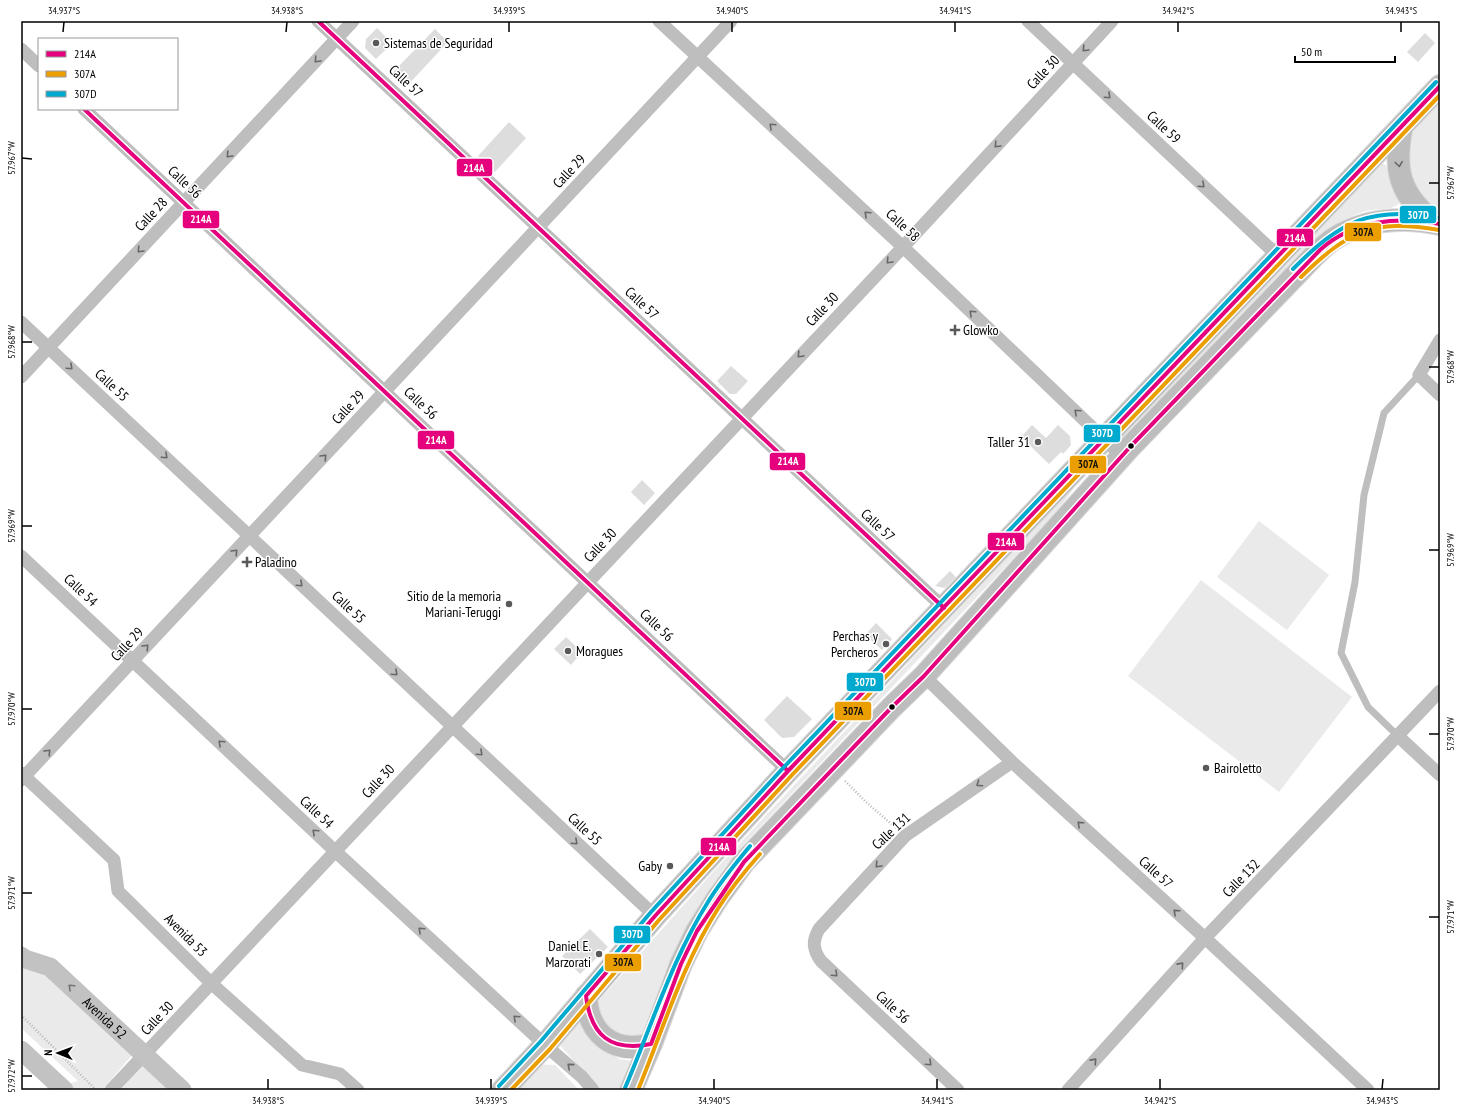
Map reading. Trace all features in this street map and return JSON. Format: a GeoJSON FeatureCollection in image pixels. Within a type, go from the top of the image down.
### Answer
{"type":"FeatureCollection","features":[{"type":"Feature","properties":{"kind":"highway"},"geometry":{"type":"LineString","coordinates":[[503,1090],[545,1045],[655,916],[788,771],[1440,86]]}},
{"type":"Feature","properties":{"kind":"highway"},"geometry":{"type":"LineString","coordinates":[[1402,126],[1398,144],[1398,161],[1401,180],[1410,200],[1437,223]]}},
{"type":"Feature","properties":{"kind":"highway"},"geometry":{"type":"LineString","coordinates":[[631,1090],[651,1044],[681,964],[697,931],[717,899],[744,862],[891,708],[924,676],[1122,456],[1313,257],[1332,240],[1356,229],[1386,220],[1412,220],[1437,223]]}},
{"type":"Feature","properties":{"kind":"highway"},"geometry":{"type":"LineString","coordinates":[[586,996],[586,1009],[590,1022],[608,1041],[630,1048],[651,1044]]}},
{"type":"Feature","properties":{"kind":"street","name":"Calle 57"},"geometry":{"type":"LineString","coordinates":[[318,21],[944,608]]}},
{"type":"Feature","properties":{"kind":"street","name":"Calle 28"},"geometry":{"type":"LineString","coordinates":[[21,377],[353,21]]}},
{"type":"Feature","properties":{"kind":"street","name":"Calle 58"},"geometry":{"type":"LineString","coordinates":[[659,21],[902,247],[1105,438],[1122,456]]}},
{"type":"Feature","properties":{"kind":"street","name":"Calle 29"},"geometry":{"type":"LineString","coordinates":[[22,777],[133,661],[731,21]]}},
{"type":"Feature","properties":{"kind":"street","name":"Calle 59"},"geometry":{"type":"LineString","coordinates":[[1028,21],[1278,256]]}},
{"type":"Feature","properties":{"kind":"street","name":"Calle 30"},"geometry":{"type":"LineString","coordinates":[[111,1090],[1112,21]]}},
{"type":"Feature","properties":{"kind":"street"},"geometry":{"type":"LineString","coordinates":[[21,49],[38,65]]}},
{"type":"Feature","properties":{"kind":"street","name":"Calle 56"},"geometry":{"type":"LineString","coordinates":[[85,110],[588,581],[788,771]]}},
{"type":"Feature","properties":{"kind":"street","name":"Calle 55"},"geometry":{"type":"LineString","coordinates":[[21,322],[655,916]]}},
{"type":"Feature","properties":{"kind":"street"},"geometry":{"type":"LineString","coordinates":[[1440,340],[1419,375],[1440,395]]}},
{"type":"Feature","properties":{"kind":"street","name":"Calle 54"},"geometry":{"type":"LineString","coordinates":[[21,556],[335,851],[545,1045],[582,1077],[593,1090]]}},
{"type":"Feature","properties":{"kind":"street","name":"Calle 57"},"geometry":{"type":"LineString","coordinates":[[924,676],[1012,762],[1205,938],[1368,1090]]}},
{"type":"Feature","properties":{"kind":"street","name":"Calle 132"},"geometry":{"type":"LineString","coordinates":[[1068,1090],[1205,938],[1440,691]]}},
{"type":"Feature","properties":{"kind":"street"},"geometry":{"type":"LineString","coordinates":[[1398,736],[1440,776]]}},
{"type":"Feature","properties":{"kind":"street","name":"Calle 131"},"geometry":{"type":"LineString","coordinates":[[814,943],[814,936],[819,929],[905,836],[1012,762]]}},
{"type":"Feature","properties":{"kind":"street","name":"Avenida 53"},"geometry":{"type":"LineString","coordinates":[[22,777],[114,860],[118,892],[211,983],[302,1065],[340,1074],[358,1090]]}},
{"type":"Feature","properties":{"kind":"street","name":"Calle 56"},"geometry":{"type":"LineString","coordinates":[[814,943],[815,952],[821,961],[958,1090]]}},
{"type":"Feature","properties":{"kind":"street","name":"Avenida 52"},"geometry":{"type":"LineString","coordinates":[[21,956],[24,959],[50,967],[182,1090]]}},
{"type":"Feature","properties":{"kind":"street"},"geometry":{"type":"LineString","coordinates":[[21,1050],[64,1090]]}},
{"type":"Feature","properties":{"kind":"lane"},"geometry":{"type":"LineString","coordinates":[[1398,736],[1368,707],[1341,653],[1356,582],[1364,495],[1384,413],[1419,375]]}},
{"type":"Feature","properties":{"kind":"path"},"geometry":{"type":"LineString","coordinates":[[834,769],[866,802],[905,836]]}},
{"type":"Feature","properties":{"kind":"path"},"geometry":{"type":"LineString","coordinates":[[21,1015],[96,1090]]}},
{"type":"Feature","properties":{"kind":"shaded area"},"geometry":{"type":"Polygon","coordinates":[[[1440,100],[1440,211],[1422,197],[1415,188],[1410,179],[1407,159],[1408,147],[1413,131],[1423,116],[1440,100]]]}},
{"type":"Feature","properties":{"kind":"shaded area"},"geometry":{"type":"Polygon","coordinates":[[[1378,164],[1384,164],[1393,177],[1399,204],[1391,208],[1370,210],[1354,215],[1321,234],[1116,447],[1114,443],[1378,164]]]}},
{"type":"Feature","properties":{"kind":"shaded area"},"geometry":{"type":"Polygon","coordinates":[[[1077,483],[1059,510],[747,841],[723,870],[694,915],[665,972],[641,1040],[622,1039],[597,1019],[594,1006],[712,873],[1077,483]]]}},
{"type":"Feature","properties":{"kind":"shaded area"},"geometry":{"type":"Polygon","coordinates":[[[1259,521],[1329,575],[1287,630],[1217,577],[1259,521]]]}},
{"type":"Feature","properties":{"kind":"shaded area"},"geometry":{"type":"Polygon","coordinates":[[[1201,580],[1352,697],[1279,792],[1128,676],[1201,580]]]}},
{"type":"Feature","properties":{"kind":"shaded area"},"geometry":{"type":"Polygon","coordinates":[[[21,966],[49,975],[133,1054],[102,1090],[75,1090],[68,1084],[78,1081],[21,1028],[21,966]]]}},
{"type":"Feature","properties":{"kind":"shaded area"},"geometry":{"type":"Polygon","coordinates":[[[581,1017],[584,1027],[619,1059],[634,1061],[624,1090],[600,1090],[557,1042],[581,1017]]]}},
{"type":"Feature","properties":{"kind":"shaded area"},"geometry":{"type":"Polygon","coordinates":[[[144,1064],[172,1090],[121,1090],[144,1064]]]}},
{"type":"Feature","properties":{"kind":"shaded area"},"geometry":{"type":"Polygon","coordinates":[[[533,1064],[555,1065],[579,1090],[509,1090],[533,1064]]]}},
{"type":"Feature","properties":{"kind":"building","name":"Sistemas de Seguridad"},"geometry":{"type":"Polygon","coordinates":[[[377,28],[389,40],[384,46],[386,49],[376,59],[365,48],[366,39],[377,28]]]}},
{"type":"Feature","properties":{"kind":"building"},"geometry":{"type":"Polygon","coordinates":[[[435,29],[448,42],[406,87],[392,73],[435,29]]]}},
{"type":"Feature","properties":{"kind":"building"},"geometry":{"type":"Polygon","coordinates":[[[1425,33],[1435,43],[1418,62],[1407,52],[1425,33]]]}},
{"type":"Feature","properties":{"kind":"building"},"geometry":{"type":"Polygon","coordinates":[[[509,122],[526,138],[495,172],[478,156],[509,122]]]}},
{"type":"Feature","properties":{"kind":"building"},"geometry":{"type":"Polygon","coordinates":[[[731,366],[748,381],[736,394],[730,394],[717,381],[731,366]]]}},
{"type":"Feature","properties":{"kind":"building","name":"Taller 31"},"geometry":{"type":"Polygon","coordinates":[[[1032,425],[1046,438],[1058,425],[1070,436],[1071,445],[1063,454],[1061,452],[1049,464],[1021,437],[1032,425]]]}},
{"type":"Feature","properties":{"kind":"building"},"geometry":{"type":"Polygon","coordinates":[[[642,480],[655,493],[644,505],[631,492],[642,480]]]}},
{"type":"Feature","properties":{"kind":"building"},"geometry":{"type":"Polygon","coordinates":[[[950,571],[956,577],[945,588],[935,586],[950,571]]]}},
{"type":"Feature","properties":{"kind":"building"},"geometry":{"type":"Polygon","coordinates":[[[876,623],[892,639],[882,650],[865,635],[876,623]]]}},
{"type":"Feature","properties":{"kind":"building","name":"Moragues"},"geometry":{"type":"Polygon","coordinates":[[[566,637],[582,652],[571,665],[554,649],[566,637]]]}},
{"type":"Feature","properties":{"kind":"building"},"geometry":{"type":"Polygon","coordinates":[[[787,696],[812,719],[794,737],[782,738],[764,720],[787,696]]]}},
{"type":"Feature","properties":{"kind":"building"},"geometry":{"type":"Polygon","coordinates":[[[590,929],[608,947],[580,974],[562,956],[590,929]]]}},
{"type":"Feature","properties":{"kind":"transit line","name":"214A"},"geometry":{"type":"LineString","coordinates":[[318,21],[944,608]]}},
{"type":"Feature","properties":{"kind":"transit line","name":"307D"},"geometry":{"type":"LineString","coordinates":[[499,1086],[541,1041],[651,912],[784,767],[1436,82]]}},
{"type":"Feature","properties":{"kind":"transit line","name":"214A"},"geometry":{"type":"LineString","coordinates":[[1440,86],[788,771],[655,916],[586,996],[593,1022],[598,1031],[605,1038],[614,1043],[625,1046],[651,1044],[681,964],[697,931],[744,862],[891,708],[924,676],[1130,447],[1320,250],[1333,240],[1361,226],[1408,220],[1440,224]]}},
{"type":"Feature","properties":{"kind":"transit line","name":"307A"},"geometry":{"type":"LineString","coordinates":[[511,1090],[550,1049],[659,920],[792,775],[1440,95]]}},
{"type":"Feature","properties":{"kind":"transit line","name":"214A"},"geometry":{"type":"LineString","coordinates":[[85,110],[788,771]]}},
{"type":"Feature","properties":{"kind":"transit line","name":"307D"},"geometry":{"type":"LineString","coordinates":[[1293,269],[1310,252],[1342,228],[1359,221],[1376,216],[1395,214],[1416,214],[1440,218]]}},
{"type":"Feature","properties":{"kind":"transit line","name":"307A"},"geometry":{"type":"LineString","coordinates":[[1301,277],[1333,249],[1347,239],[1362,232],[1396,226],[1439,230]]}},
{"type":"Feature","properties":{"kind":"transit line","name":"307D"},"geometry":{"type":"LineString","coordinates":[[625,1088],[673,969],[695,924],[718,887],[750,846]]}},
{"type":"Feature","properties":{"kind":"transit line","name":"307A"},"geometry":{"type":"LineString","coordinates":[[638,1090],[684,973],[706,928],[738,880],[760,854]]}},
{"type":"Feature","properties":{"kind":"place","name":"Sistemas de Seguridad"},"geometry":{"type":"Point","coordinates":[376,43]}},
{"type":"Feature","properties":{"kind":"place","name":"Glowko"},"geometry":{"type":"Point","coordinates":[955,330]}},
{"type":"Feature","properties":{"kind":"place","name":"Taller 31"},"geometry":{"type":"Point","coordinates":[1038,442]}},
{"type":"Feature","properties":{"kind":"place","name":"Paladino"},"geometry":{"type":"Point","coordinates":[247,562]}},
{"type":"Feature","properties":{"kind":"place","name":"Sitio de la memoria Mariani-Teruggi"},"geometry":{"type":"Point","coordinates":[509,604]}},
{"type":"Feature","properties":{"kind":"place","name":"Perchas y Percheros"},"geometry":{"type":"Point","coordinates":[886,644]}},
{"type":"Feature","properties":{"kind":"place","name":"Moragues"},"geometry":{"type":"Point","coordinates":[568,651]}},
{"type":"Feature","properties":{"kind":"place","name":"Bairoletto"},"geometry":{"type":"Point","coordinates":[1206,768]}},
{"type":"Feature","properties":{"kind":"place","name":"Gaby"},"geometry":{"type":"Point","coordinates":[670,866]}},
{"type":"Feature","properties":{"kind":"place","name":"Daniel E. Marzorati"},"geometry":{"type":"Point","coordinates":[599,954]}}]}
